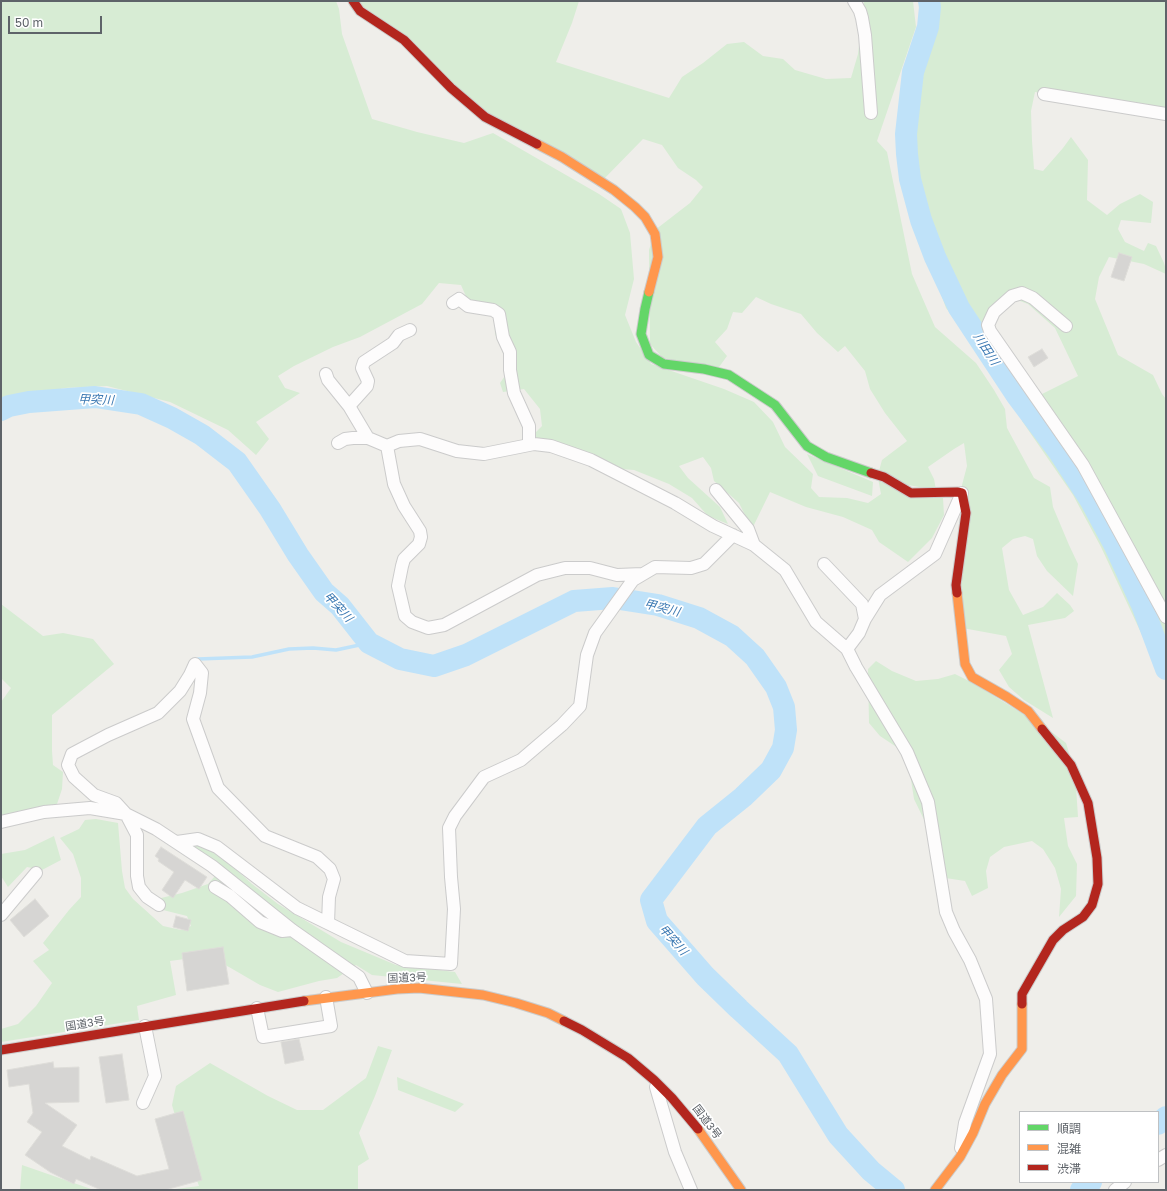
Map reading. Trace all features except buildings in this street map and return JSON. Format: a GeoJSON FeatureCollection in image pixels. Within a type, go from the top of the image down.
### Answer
{"type":"FeatureCollection","features":[{"type":"Feature","properties":{"kind":"main road"},"geometry":{"type":"LineString","coordinates":[[353,1],[360,11],[404,40],[451,88],[485,117],[562,157],[614,190],[635,207],[644,217],[655,234],[658,257],[645,310],[641,334],[649,355],[664,364],[704,369],[729,375],[775,405],[807,446],[826,457],[884,476],[911,493],[962,493],[966,513],[956,585],[965,664],[972,677],[1028,711],[1071,765],[1088,803],[1097,858],[1098,884],[1092,905],[1083,917],[1063,930],[1052,940],[1022,994],[1022,1049],[1002,1074],[985,1104],[973,1134],[960,1157],[935,1190]]}},
{"type":"Feature","properties":{"kind":"main road","name":"国道3号"},"geometry":{"type":"LineString","coordinates":[[1,1050],[326,997],[419,988],[483,995],[548,1013],[582,1030],[628,1058],[654,1080],[692,1121],[741,1190]]}},
{"type":"Feature","properties":{"kind":"street"},"geometry":{"type":"LineString","coordinates":[[854,1],[860,11],[865,35],[871,113]]}},
{"type":"Feature","properties":{"kind":"street"},"geometry":{"type":"LineString","coordinates":[[1044,94],[1166,114]]}},
{"type":"Feature","properties":{"kind":"street"},"geometry":{"type":"LineString","coordinates":[[1066,326],[1033,298],[1022,293],[1012,296],[994,312],[988,325],[990,331],[1083,465],[1166,617]]}},
{"type":"Feature","properties":{"kind":"street"},"geometry":{"type":"LineString","coordinates":[[453,303],[459,299],[468,306],[493,310],[498,314],[502,337],[510,352],[510,370],[514,394],[529,426],[529,445]]}},
{"type":"Feature","properties":{"kind":"street"},"geometry":{"type":"LineString","coordinates":[[349,406],[367,386],[368,381],[362,368],[364,362],[393,343],[399,336],[410,330]]}},
{"type":"Feature","properties":{"kind":"street"},"geometry":{"type":"LineString","coordinates":[[326,374],[328,380],[349,406],[368,438]]}},
{"type":"Feature","properties":{"kind":"street"},"geometry":{"type":"LineString","coordinates":[[338,443],[345,439],[368,438],[387,446],[399,441],[420,439],[457,451],[484,454],[534,444],[551,446],[590,460],[674,503],[713,526],[754,545],[785,570],[816,622],[847,649],[907,752],[928,802],[946,912],[954,931],[970,960],[986,998],[990,1054],[965,1123],[960,1157]]}},
{"type":"Feature","properties":{"kind":"street"},"geometry":{"type":"LineString","coordinates":[[387,446],[394,484],[404,506],[420,531],[421,537],[420,544],[404,559],[398,586],[405,616],[412,622],[428,628],[444,625],[537,575],[565,568],[590,568],[617,575],[638,577]]}},
{"type":"Feature","properties":{"kind":"street"},"geometry":{"type":"LineString","coordinates":[[716,490],[748,529],[754,545]]}},
{"type":"Feature","properties":{"kind":"street"},"geometry":{"type":"LineString","coordinates":[[847,649],[859,633],[865,619],[880,595],[936,554],[962,493]]}},
{"type":"Feature","properties":{"kind":"street"},"geometry":{"type":"LineString","coordinates":[[177,842],[198,839],[217,847],[297,908],[405,961],[451,964],[454,909],[450,877],[449,828],[455,816],[484,776],[521,760],[562,725],[580,706],[587,655],[595,633],[638,577],[655,567],[691,568],[704,564],[733,535]]}},
{"type":"Feature","properties":{"kind":"street"},"geometry":{"type":"LineString","coordinates":[[824,564],[862,604],[865,619]]}},
{"type":"Feature","properties":{"kind":"street"},"geometry":{"type":"LineString","coordinates":[[159,905],[147,897],[139,887],[137,876],[136,835],[126,814],[116,802],[94,794],[74,777],[68,765],[72,754],[108,735],[158,713],[180,691],[195,664],[202,673],[200,693],[193,719],[218,788],[264,836],[317,856],[330,869],[334,880],[329,897],[328,923]]}},
{"type":"Feature","properties":{"kind":"street"},"geometry":{"type":"LineString","coordinates":[[1,822],[44,812],[90,808],[126,814],[156,828],[212,866],[292,930],[359,977],[366,993]]}},
{"type":"Feature","properties":{"kind":"street"},"geometry":{"type":"LineString","coordinates":[[1,915],[36,873]]}},
{"type":"Feature","properties":{"kind":"street"},"geometry":{"type":"LineString","coordinates":[[215,887],[230,896],[260,922],[282,931],[292,930]]}},
{"type":"Feature","properties":{"kind":"street"},"geometry":{"type":"LineString","coordinates":[[257,1008],[264,1037],[331,1026],[326,997]]}},
{"type":"Feature","properties":{"kind":"street"},"geometry":{"type":"LineString","coordinates":[[143,1103],[155,1076],[145,1026]]}},
{"type":"Feature","properties":{"kind":"street"},"geometry":{"type":"LineString","coordinates":[[654,1080],[675,1152],[691,1190]]}},
{"type":"Feature","properties":{"kind":"street"},"geometry":{"type":"LineString","coordinates":[[1115,1190],[1124,1183]]}},
{"type":"Feature","properties":{"kind":"green space"},"geometry":{"type":"Polygon","coordinates":[[[1,1],[336,1],[339,9],[342,34],[372,119],[417,132],[464,143],[493,133],[599,194],[621,209],[630,233],[634,279],[625,315],[636,342],[651,364],[724,389],[754,402],[773,422],[785,447],[813,474],[811,488],[819,497],[847,498],[868,503],[881,494],[878,478],[943,498],[944,515],[932,538],[908,562],[879,542],[872,530],[843,517],[806,507],[770,492],[752,529],[739,503],[714,481],[711,468],[703,457],[679,466],[688,478],[720,507],[728,524],[708,516],[692,498],[669,484],[634,470],[595,467],[528,440],[542,426],[540,409],[524,389],[503,392],[500,383],[507,373],[505,358],[495,334],[494,311],[468,301],[461,285],[439,283],[422,304],[360,337],[333,347],[294,366],[278,376],[285,388],[300,393],[256,422],[269,439],[256,455],[228,430],[170,402],[107,386],[64,388],[1,404],[1,1]]]}},
{"type":"Feature","properties":{"kind":"green space"},"geometry":{"type":"Polygon","coordinates":[[[352,1],[579,1],[572,23],[556,62],[669,98],[682,77],[727,44],[744,42],[763,56],[783,59],[795,70],[826,79],[851,78],[858,54],[863,1],[913,1],[916,27],[877,141],[887,152],[912,274],[935,327],[976,363],[994,390],[1005,409],[1007,428],[1034,478],[1050,487],[1053,507],[1078,564],[1073,596],[1047,571],[1037,556],[1033,539],[1025,536],[1013,539],[1002,548],[1009,590],[1023,615],[1043,607],[1057,593],[1070,605],[1074,611],[1065,618],[1028,625],[1053,718],[1024,700],[1009,687],[999,670],[1012,654],[1006,636],[957,627],[962,485],[967,466],[964,443],[928,467],[934,479],[936,490],[908,485],[879,471],[882,460],[907,441],[885,413],[870,389],[865,371],[845,346],[838,352],[817,333],[801,314],[771,304],[756,297],[742,313],[733,312],[727,329],[715,342],[727,356],[714,374],[662,357],[650,344],[649,250],[655,230],[690,203],[703,187],[696,180],[678,168],[662,145],[643,139],[601,182],[482,116],[352,1]]]}},
{"type":"Feature","properties":{"kind":"green space"},"geometry":{"type":"Polygon","coordinates":[[[921,1],[1166,1],[1166,114],[1035,92],[1031,111],[1034,169],[1043,171],[1071,137],[1088,160],[1087,200],[1107,215],[1120,204],[1140,194],[1153,202],[1151,223],[1121,220],[1118,229],[1125,242],[1144,251],[1148,243],[1156,246],[1164,263],[1166,274],[1144,264],[1109,257],[1099,277],[1095,299],[1118,355],[1153,375],[1166,399],[1166,658],[1156,665],[1101,547],[1073,495],[1022,421],[1030,400],[1078,376],[1055,328],[1028,304],[1012,298],[967,336],[946,308],[936,280],[925,205],[899,148],[897,133],[923,14],[921,1]]]}},
{"type":"Feature","properties":{"kind":"green space"},"geometry":{"type":"Polygon","coordinates":[[[807,454],[873,482],[872,496],[818,476],[807,454]]]}},
{"type":"Feature","properties":{"kind":"green space"},"geometry":{"type":"Polygon","coordinates":[[[1,604],[43,636],[63,633],[93,639],[114,664],[52,715],[53,765],[63,772],[62,789],[56,807],[1,817],[1,702],[11,688],[1,678],[1,604]]]}},
{"type":"Feature","properties":{"kind":"green space"},"geometry":{"type":"Polygon","coordinates":[[[876,661],[892,671],[916,681],[938,679],[955,674],[973,683],[1049,730],[1066,743],[1075,772],[1078,817],[1064,818],[1068,846],[1077,864],[1076,896],[1059,917],[1061,889],[1055,868],[1043,849],[1032,841],[1004,847],[990,857],[986,871],[988,888],[972,896],[965,881],[939,877],[931,834],[914,799],[907,754],[880,736],[869,723],[868,669],[876,661]]]}},
{"type":"Feature","properties":{"kind":"green space"},"geometry":{"type":"Polygon","coordinates":[[[96,819],[118,823],[125,888],[133,899],[163,926],[181,930],[191,926],[187,916],[159,909],[157,899],[182,893],[208,884],[215,876],[180,851],[181,838],[201,844],[229,863],[252,884],[278,904],[341,942],[396,965],[455,972],[462,984],[372,975],[356,965],[337,978],[319,981],[278,992],[260,985],[206,956],[170,961],[176,995],[137,1006],[139,1020],[1,1042],[1,1029],[18,1024],[36,1006],[52,983],[33,961],[49,950],[43,943],[81,897],[81,878],[73,854],[60,838],[79,829],[85,820],[96,819]]]}},
{"type":"Feature","properties":{"kind":"green space"},"geometry":{"type":"Polygon","coordinates":[[[54,836],[61,860],[42,870],[27,867],[8,887],[1,876],[1,854],[25,850],[54,836]]]}},
{"type":"Feature","properties":{"kind":"green space"},"geometry":{"type":"Polygon","coordinates":[[[378,1046],[392,1050],[359,1133],[369,1159],[358,1166],[358,1190],[168,1190],[199,1186],[180,1133],[172,1105],[176,1086],[210,1063],[268,1096],[297,1110],[323,1110],[366,1078],[378,1046]]]}},
{"type":"Feature","properties":{"kind":"green space"},"geometry":{"type":"Polygon","coordinates":[[[397,1077],[464,1104],[455,1112],[398,1090],[397,1077]]]}},
{"type":"Feature","properties":{"kind":"green space"},"geometry":{"type":"Polygon","coordinates":[[[22,1165],[94,1190],[20,1190],[22,1165]]]}},
{"type":"Feature","properties":{"kind":"waterway","name":"川田川"},"geometry":{"type":"LineString","coordinates":[[929,1],[930,7],[928,27],[913,72],[906,134],[910,179],[921,220],[935,257],[959,308],[1017,396],[1059,452],[1091,501],[1114,544],[1142,605],[1166,669]]}},
{"type":"Feature","properties":{"kind":"waterway","name":"甲突川"},"geometry":{"type":"LineString","coordinates":[[1,410],[9,406],[29,402],[95,397],[141,404],[172,418],[202,435],[237,462],[270,509],[298,555],[324,592],[340,606],[369,643],[400,659],[434,666],[466,655],[574,601],[613,598],[658,605],[699,618],[732,636],[755,657],[776,687],[784,707],[786,730],[783,748],[771,770],[743,797],[707,826],[651,900],[657,921],[705,976],[788,1054],[838,1135],[871,1171],[894,1190]]}},
{"type":"Feature","properties":{"kind":"waterway"},"geometry":{"type":"LineString","coordinates":[[198,659],[252,657],[289,649],[313,648],[336,650],[369,643]]}},
{"type":"Feature","properties":{"kind":"waterway","name":"川田川"},"geometry":{"type":"LineString","coordinates":[[1159,1123],[1166,1117]]}},
{"type":"Feature","properties":{"kind":"waterway","name":"川田川"},"geometry":{"type":"LineString","coordinates":[[1081,1190],[1090,1183]]}},
{"type":"Feature","properties":{"kind":"traffic: fast"},"geometry":{"type":"LineString","coordinates":[[649,292],[641,334],[649,355],[664,364],[704,369],[729,375],[775,405],[807,446],[826,457],[871,473]]}},
{"type":"Feature","properties":{"kind":"traffic: slow"},"geometry":{"type":"LineString","coordinates":[[537,144],[562,157],[614,190],[645,217],[655,234],[658,257],[649,292]]}},
{"type":"Feature","properties":{"kind":"traffic: slow"},"geometry":{"type":"LineString","coordinates":[[957,593],[965,664],[972,677],[1028,711],[1042,729]]}},
{"type":"Feature","properties":{"kind":"traffic: slow"},"geometry":{"type":"LineString","coordinates":[[304,1001],[397,989],[419,988],[483,995],[548,1013],[564,1021]]}},
{"type":"Feature","properties":{"kind":"traffic: slow"},"geometry":{"type":"LineString","coordinates":[[935,1190],[960,1157],[973,1133],[985,1104],[1002,1075],[1022,1049],[1022,1004]]}},
{"type":"Feature","properties":{"kind":"traffic: slow"},"geometry":{"type":"LineString","coordinates":[[698,1129],[741,1190]]}},
{"type":"Feature","properties":{"kind":"traffic: jam"},"geometry":{"type":"LineString","coordinates":[[353,1],[360,11],[404,40],[451,88],[485,117],[537,144]]}},
{"type":"Feature","properties":{"kind":"traffic: jam"},"geometry":{"type":"LineString","coordinates":[[871,473],[884,477],[911,493],[962,493],[966,513],[956,585],[957,593]]}},
{"type":"Feature","properties":{"kind":"traffic: jam"},"geometry":{"type":"LineString","coordinates":[[1022,1004],[1022,994],[1053,940],[1063,930],[1083,917],[1092,905],[1098,884],[1097,858],[1088,803],[1071,765],[1042,729]]}},
{"type":"Feature","properties":{"kind":"traffic: jam"},"geometry":{"type":"LineString","coordinates":[[1,1050],[304,1001]]}},
{"type":"Feature","properties":{"kind":"traffic: jam"},"geometry":{"type":"LineString","coordinates":[[564,1021],[582,1030],[628,1058],[654,1080],[672,1098],[698,1129]]}}]}
